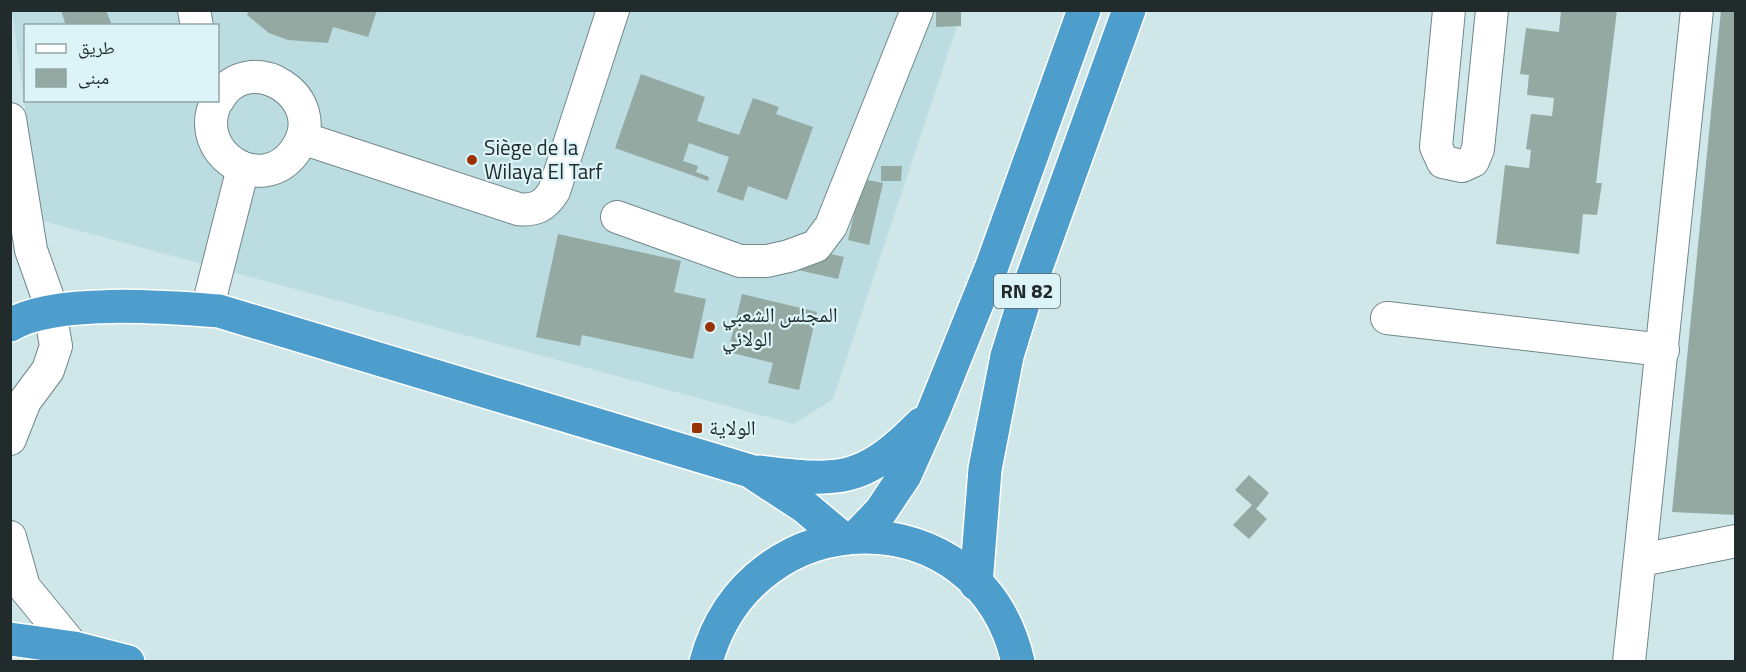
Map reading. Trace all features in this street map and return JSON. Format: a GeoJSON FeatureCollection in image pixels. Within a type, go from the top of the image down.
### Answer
{"type":"FeatureCollection","features":[{"type":"Feature","properties":{"kind":"highway","name":"RN 82"},"geometry":{"type":"LineString","coordinates":[[850,537],[880,512],[906,476],[992,266],[1084,10]]}},
{"type":"Feature","properties":{"kind":"highway","name":"RN 82"},"geometry":{"type":"LineString","coordinates":[[976,584],[985,469],[1007,356],[1024,301],[1129,10]]}},
{"type":"Feature","properties":{"kind":"highway"},"geometry":{"type":"LineString","coordinates":[[10,325],[29,316],[50,312],[147,305],[207,310],[750,471],[823,479],[850,475],[893,452],[934,410]]}},
{"type":"Feature","properties":{"kind":"highway"},"geometry":{"type":"LineString","coordinates":[[750,471],[850,537]]}},
{"type":"Feature","properties":{"kind":"highway"},"geometry":{"type":"LineString","coordinates":[[706,662],[721,620],[752,580],[794,552],[818,543],[850,537],[879,537],[921,548],[960,569],[976,584],[1000,615],[1020,658]]}},
{"type":"Feature","properties":{"kind":"highway"},"geometry":{"type":"LineString","coordinates":[[11,638],[74,648],[128,662]]}},
{"type":"Feature","properties":{"kind":"street"},"geometry":{"type":"LineString","coordinates":[[302,138],[518,208],[530,210],[540,207],[554,190],[613,10]]}},
{"type":"Feature","properties":{"kind":"street"},"geometry":{"type":"LineString","coordinates":[[617,217],[740,261],[767,261],[816,246],[831,226],[917,10]]}},
{"type":"Feature","properties":{"kind":"street"},"geometry":{"type":"LineString","coordinates":[[1449,10],[1436,147],[1443,162],[1462,166],[1473,161],[1478,149],[1492,10]]}},
{"type":"Feature","properties":{"kind":"street"},"geometry":{"type":"LineString","coordinates":[[1629,662],[1697,10]]}},
{"type":"Feature","properties":{"kind":"street"},"geometry":{"type":"LineString","coordinates":[[217,102],[210,124],[213,138],[219,151],[229,162],[243,168],[257,171],[278,165],[295,151],[302,138],[304,123],[302,109],[295,96],[285,86],[272,79],[257,76],[230,86],[219,96]]}},
{"type":"Feature","properties":{"kind":"street"},"geometry":{"type":"LineString","coordinates":[[10,119],[31,250],[56,335],[54,358],[25,401],[10,439]]}},
{"type":"Feature","properties":{"kind":"street"},"geometry":{"type":"LineString","coordinates":[[207,310],[243,168]]}},
{"type":"Feature","properties":{"kind":"street"},"geometry":{"type":"LineString","coordinates":[[1387,318],[1663,350]]}},
{"type":"Feature","properties":{"kind":"street"},"geometry":{"type":"LineString","coordinates":[[10,537],[24,587],[74,648]]}},
{"type":"Feature","properties":{"kind":"street"},"geometry":{"type":"LineString","coordinates":[[1641,560],[1736,542]]}},
{"type":"Feature","properties":{"kind":"shaded area","name":"Siège de la Wilaya El Tarf"},"geometry":{"type":"Polygon","coordinates":[[[12,11],[962,11],[833,399],[794,424],[40,220],[24,102],[219,102],[219,24],[24,24],[24,101],[12,11]]]}},
{"type":"Feature","properties":{"kind":"building"},"geometry":{"type":"Polygon","coordinates":[[[61,10],[106,10],[111,24],[65,24],[61,10]]]}},
{"type":"Feature","properties":{"kind":"building"},"geometry":{"type":"Polygon","coordinates":[[[249,10],[377,10],[368,37],[333,27],[328,43],[288,40],[269,33],[247,15],[249,10]]]}},
{"type":"Feature","properties":{"kind":"building"},"geometry":{"type":"Polygon","coordinates":[[[936,10],[961,10],[961,26],[936,27],[936,10]]]}},
{"type":"Feature","properties":{"kind":"building"},"geometry":{"type":"Polygon","coordinates":[[[1561,10],[1617,10],[1596,183],[1602,183],[1597,215],[1583,214],[1579,254],[1496,244],[1505,165],[1529,168],[1531,150],[1526,149],[1531,114],[1552,116],[1554,98],[1527,95],[1529,75],[1520,74],[1526,28],[1559,32],[1561,10]]]}},
{"type":"Feature","properties":{"kind":"building"},"geometry":{"type":"Polygon","coordinates":[[[1721,10],[1736,10],[1736,515],[1672,512],[1721,10]]]}},
{"type":"Feature","properties":{"kind":"building"},"geometry":{"type":"Polygon","coordinates":[[[641,74],[705,97],[697,121],[739,135],[753,98],[779,107],[776,114],[813,127],[787,200],[748,186],[743,201],[717,192],[729,157],[689,143],[683,161],[698,166],[696,172],[709,177],[708,181],[615,148],[641,74]]]}},
{"type":"Feature","properties":{"kind":"building"},"geometry":{"type":"Polygon","coordinates":[[[881,166],[902,166],[901,181],[881,181],[881,166]]]}},
{"type":"Feature","properties":{"kind":"building"},"geometry":{"type":"Polygon","coordinates":[[[862,179],[883,183],[869,245],[848,240],[862,179]]]}},
{"type":"Feature","properties":{"kind":"building"},"geometry":{"type":"Polygon","coordinates":[[[558,234],[681,261],[674,292],[706,299],[693,359],[582,335],[580,346],[536,337],[558,234]]]}},
{"type":"Feature","properties":{"kind":"building"},"geometry":{"type":"Polygon","coordinates":[[[803,248],[844,257],[838,279],[798,270],[803,248]]]}},
{"type":"Feature","properties":{"kind":"building"},"geometry":{"type":"Polygon","coordinates":[[[742,294],[817,312],[799,390],[768,383],[773,363],[728,352],[742,294]]]}},
{"type":"Feature","properties":{"kind":"building"},"geometry":{"type":"Polygon","coordinates":[[[1249,475],[1269,493],[1256,509],[1267,519],[1249,539],[1233,525],[1252,505],[1235,490],[1249,475]]]}},
{"type":"Feature","properties":{"kind":"place","name":"Siège de la Wilaya El Tarf"},"geometry":{"type":"Point","coordinates":[472,160]}},
{"type":"Feature","properties":{"kind":"place","name":"المجلس الشعبي الولائي"},"geometry":{"type":"Point","coordinates":[710,327]}},
{"type":"Feature","properties":{"kind":"place","name":"الولاية"},"geometry":{"type":"Point","coordinates":[697,428]}}]}
